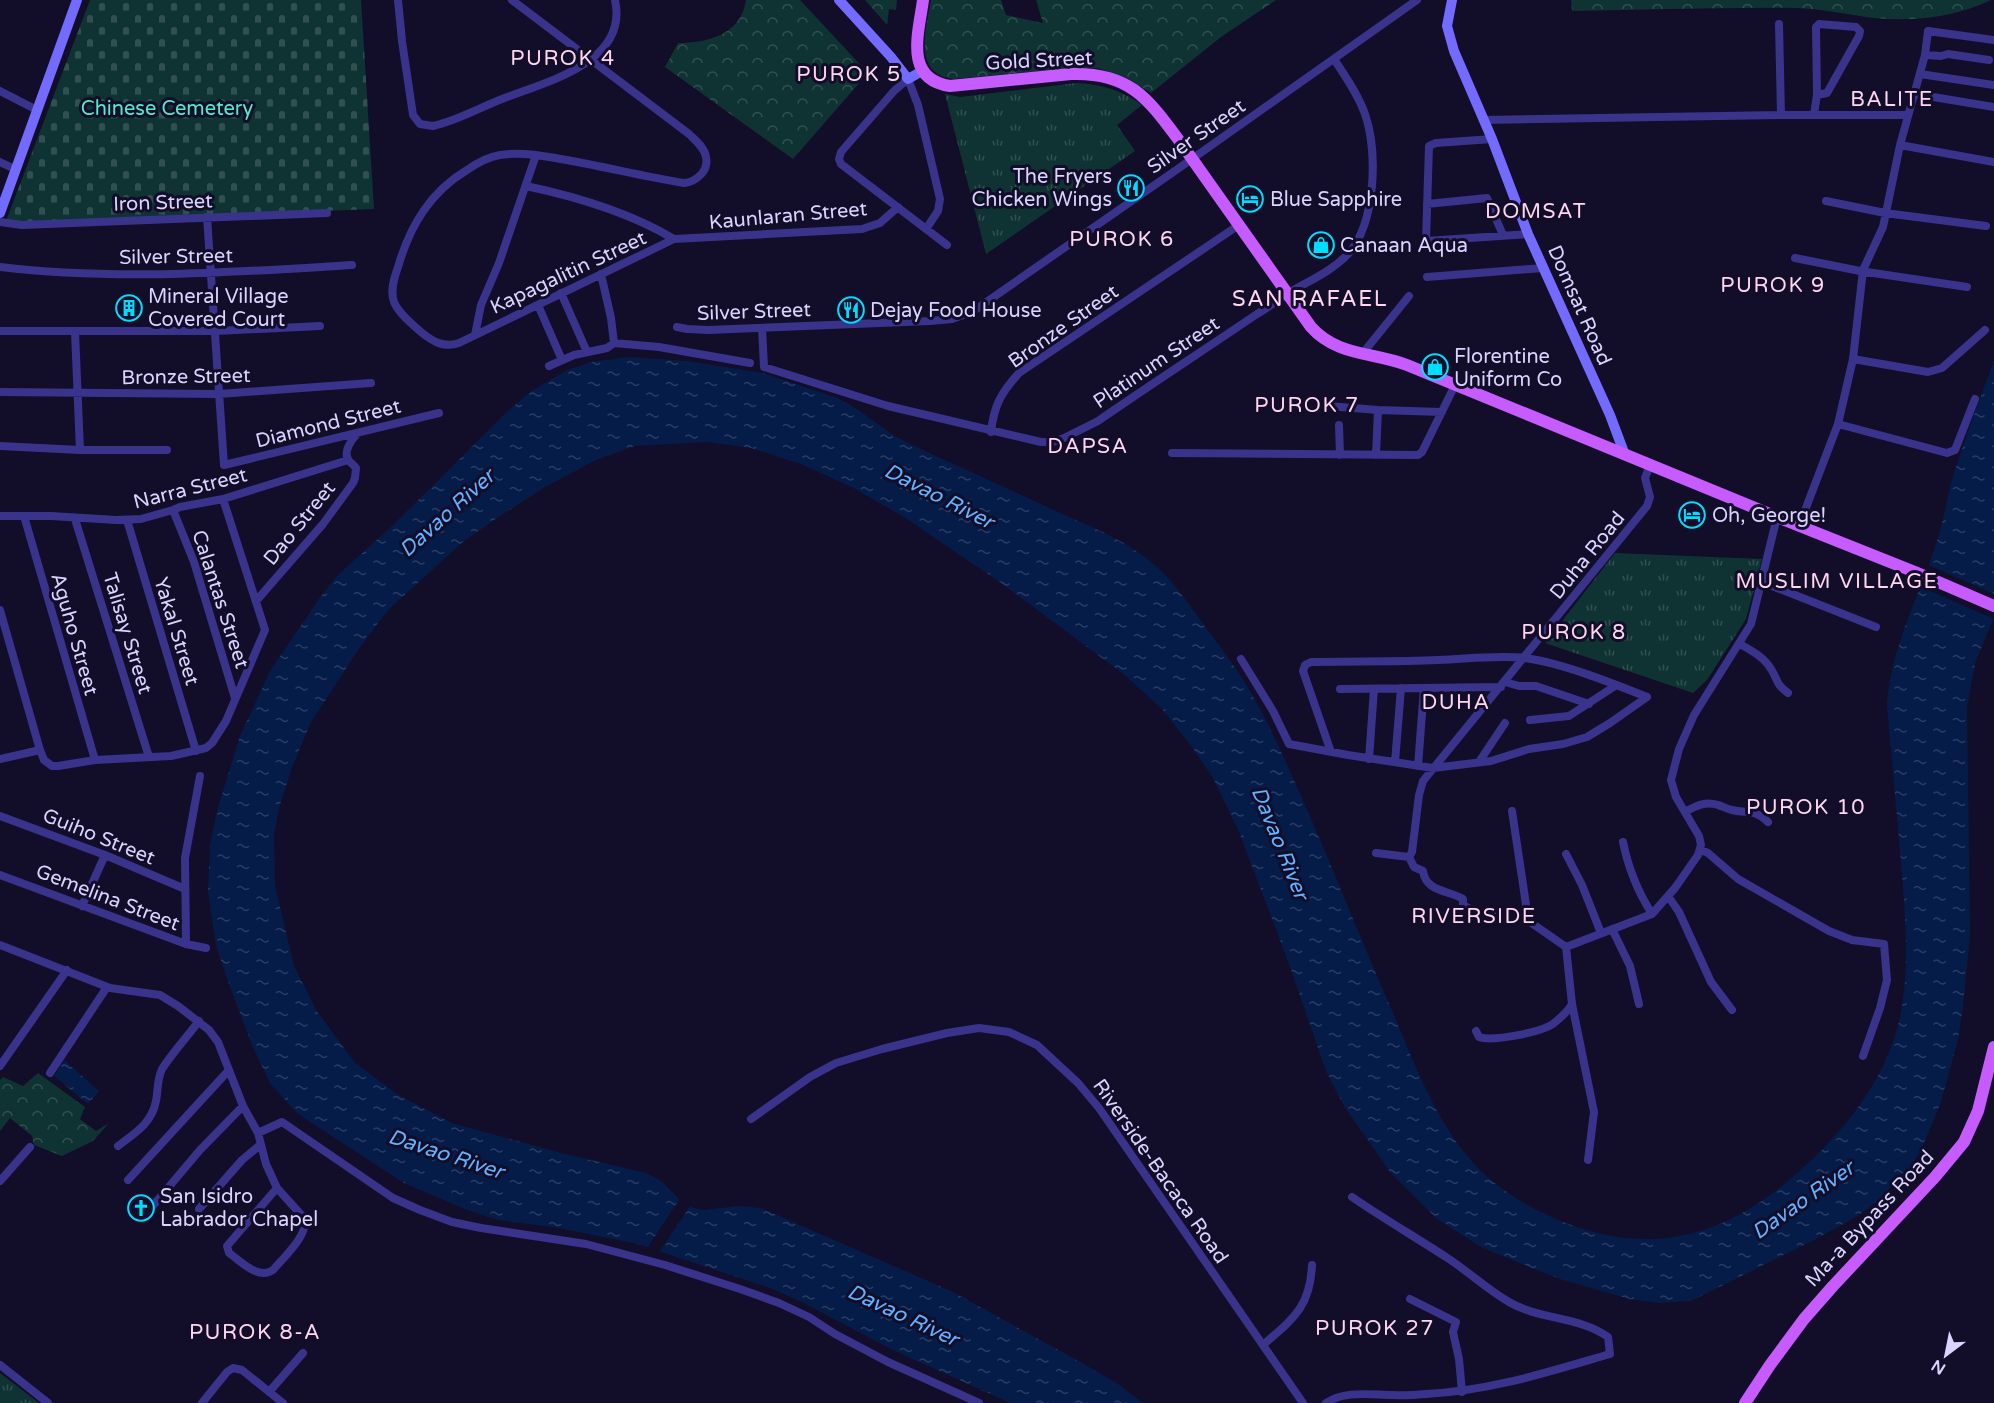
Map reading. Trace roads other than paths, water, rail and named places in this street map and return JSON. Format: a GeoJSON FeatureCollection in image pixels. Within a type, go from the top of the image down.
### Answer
{"type":"FeatureCollection","features":[{"type":"Feature","properties":{"kind":"main road"},"geometry":{"type":"LineString","coordinates":[[922,71],[917,49],[923,0]]}},
{"type":"Feature","properties":{"kind":"main road","name":"Gold Street"},"geometry":{"type":"LineString","coordinates":[[922,71],[934,82],[950,86],[1090,73],[1105,76],[1132,88],[1149,100],[1311,327],[1325,340],[1341,348],[1396,361],[1916,572],[1994,606]]}},
{"type":"Feature","properties":{"kind":"main road","name":"Ma-a Bypass Road"},"geometry":{"type":"LineString","coordinates":[[1745,1403],[1770,1365],[1816,1306],[1935,1177],[1964,1142],[1978,1111],[1994,1047]]}},
{"type":"Feature","properties":{"kind":"street"},"geometry":{"type":"LineString","coordinates":[[0,213],[77,0]]}},
{"type":"Feature","properties":{"kind":"street"},"geometry":{"type":"LineString","coordinates":[[398,0],[412,109],[418,121],[428,126],[438,125],[575,70],[592,60],[606,44],[614,30],[617,17],[615,0]]}},
{"type":"Feature","properties":{"kind":"street"},"geometry":{"type":"LineString","coordinates":[[475,335],[481,305],[500,263],[536,155],[684,183],[691,183],[696,179],[704,168],[706,156],[697,142],[512,0]]}},
{"type":"Feature","properties":{"kind":"street"},"geometry":{"type":"LineString","coordinates":[[839,0],[908,79],[918,105],[940,199],[939,211],[926,229]]}},
{"type":"Feature","properties":{"kind":"street","name":"Silver Street"},"geometry":{"type":"LineString","coordinates":[[677,327],[698,331],[941,320],[962,316],[980,307],[1417,0]]}},
{"type":"Feature","properties":{"kind":"street","name":"Domsat Road"},"geometry":{"type":"LineString","coordinates":[[1452,0],[1447,18],[1449,37],[1492,139],[1528,234],[1610,415],[1625,455]]}},
{"type":"Feature","properties":{"kind":"street"},"geometry":{"type":"LineString","coordinates":[[1779,24],[1781,115]]}},
{"type":"Feature","properties":{"kind":"street"},"geometry":{"type":"LineString","coordinates":[[1814,114],[1817,95],[1816,27],[1819,24],[1856,27],[1860,34],[1854,46],[1827,93],[1817,95]]}},
{"type":"Feature","properties":{"kind":"street"},"geometry":{"type":"LineString","coordinates":[[1799,526],[1838,424],[1853,359],[1863,270],[1883,227],[1907,115],[1925,55],[1928,32],[1994,40]]}},
{"type":"Feature","properties":{"kind":"street"},"geometry":{"type":"LineString","coordinates":[[1925,55],[1948,54],[1989,60]]}},
{"type":"Feature","properties":{"kind":"street","name":"Platinum Street"},"geometry":{"type":"LineString","coordinates":[[762,328],[764,366],[888,406],[991,432],[1041,442],[1053,442],[1065,438],[1098,421],[1287,294],[1324,273],[1350,252],[1367,221],[1371,203],[1370,136],[1365,114],[1357,95],[1334,59]]}},
{"type":"Feature","properties":{"kind":"street"},"geometry":{"type":"LineString","coordinates":[[922,71],[894,91],[841,152],[838,159],[947,245]]}},
{"type":"Feature","properties":{"kind":"street"},"geometry":{"type":"LineString","coordinates":[[1920,74],[1994,85]]}},
{"type":"Feature","properties":{"kind":"street"},"geometry":{"type":"LineString","coordinates":[[0,91],[36,110]]}},
{"type":"Feature","properties":{"kind":"street"},"geometry":{"type":"LineString","coordinates":[[1915,94],[1994,107]]}},
{"type":"Feature","properties":{"kind":"street"},"geometry":{"type":"LineString","coordinates":[[1484,120],[1814,114],[1907,115]]}},
{"type":"Feature","properties":{"kind":"street"},"geometry":{"type":"LineString","coordinates":[[1492,139],[1431,145],[1428,149],[1426,241],[1528,234]]}},
{"type":"Feature","properties":{"kind":"street"},"geometry":{"type":"LineString","coordinates":[[1900,145],[1994,162]]}},
{"type":"Feature","properties":{"kind":"street","name":"Kapagalitin Street"},"geometry":{"type":"LineString","coordinates":[[536,155],[511,154],[490,157],[451,180],[427,205],[412,231],[401,255],[392,295],[394,303],[411,324],[434,342],[443,345],[459,343],[674,239]]}},
{"type":"Feature","properties":{"kind":"street"},"geometry":{"type":"LineString","coordinates":[[0,162],[15,169]]}},
{"type":"Feature","properties":{"kind":"street"},"geometry":{"type":"LineString","coordinates":[[526,186],[597,204],[655,228],[674,239]]}},
{"type":"Feature","properties":{"kind":"street"},"geometry":{"type":"LineString","coordinates":[[1427,204],[1487,198],[1503,235]]}},
{"type":"Feature","properties":{"kind":"street"},"geometry":{"type":"LineString","coordinates":[[1826,201],[1885,213],[1986,226]]}},
{"type":"Feature","properties":{"kind":"street","name":"Kaunlaran Street"},"geometry":{"type":"LineString","coordinates":[[674,239],[862,229],[880,223],[898,207]]}},
{"type":"Feature","properties":{"kind":"street","name":"Iron Street"},"geometry":{"type":"LineString","coordinates":[[0,222],[22,225],[327,213]]}},
{"type":"Feature","properties":{"kind":"street"},"geometry":{"type":"LineString","coordinates":[[207,217],[219,394]]}},
{"type":"Feature","properties":{"kind":"street","name":"Bronze Street"},"geometry":{"type":"LineString","coordinates":[[991,432],[997,402],[1019,374],[1239,225]]}},
{"type":"Feature","properties":{"kind":"street"},"geometry":{"type":"LineString","coordinates":[[1795,258],[1966,287]]}},
{"type":"Feature","properties":{"kind":"street","name":"Silver Street"},"geometry":{"type":"LineString","coordinates":[[0,267],[159,275],[352,265]]}},
{"type":"Feature","properties":{"kind":"street"},"geometry":{"type":"LineString","coordinates":[[1427,277],[1543,268]]}},
{"type":"Feature","properties":{"kind":"street"},"geometry":{"type":"LineString","coordinates":[[601,274],[614,343]]}},
{"type":"Feature","properties":{"kind":"street"},"geometry":{"type":"LineString","coordinates":[[561,293],[587,352]]}},
{"type":"Feature","properties":{"kind":"street"},"geometry":{"type":"LineString","coordinates":[[1363,353],[1409,296]]}},
{"type":"Feature","properties":{"kind":"street"},"geometry":{"type":"LineString","coordinates":[[538,305],[562,360]]}},
{"type":"Feature","properties":{"kind":"street"},"geometry":{"type":"LineString","coordinates":[[0,331],[216,331],[320,326]]}},
{"type":"Feature","properties":{"kind":"street"},"geometry":{"type":"LineString","coordinates":[[1853,359],[1928,372],[1936,371],[1984,330]]}},
{"type":"Feature","properties":{"kind":"street"},"geometry":{"type":"LineString","coordinates":[[75,332],[81,450]]}},
{"type":"Feature","properties":{"kind":"street"},"geometry":{"type":"LineString","coordinates":[[549,366],[587,352],[607,348],[614,343],[659,347],[750,363]]}},
{"type":"Feature","properties":{"kind":"street","name":"Bronze Street"},"geometry":{"type":"LineString","coordinates":[[0,392],[219,394],[371,383]]}},
{"type":"Feature","properties":{"kind":"street"},"geometry":{"type":"LineString","coordinates":[[1172,453],[1420,454],[1455,385]]}},
{"type":"Feature","properties":{"kind":"street","name":"Diamond Street"},"geometry":{"type":"LineString","coordinates":[[219,394],[224,465],[439,413]]}},
{"type":"Feature","properties":{"kind":"street"},"geometry":{"type":"LineString","coordinates":[[1838,424],[1952,453],[1975,399]]}},
{"type":"Feature","properties":{"kind":"street"},"geometry":{"type":"LineString","coordinates":[[1328,406],[1442,412]]}},
{"type":"Feature","properties":{"kind":"street"},"geometry":{"type":"LineString","coordinates":[[1376,455],[1378,410]]}},
{"type":"Feature","properties":{"kind":"street"},"geometry":{"type":"LineString","coordinates":[[1339,425],[1340,455]]}},
{"type":"Feature","properties":{"kind":"street","name":"Dao Street"},"geometry":{"type":"LineString","coordinates":[[255,601],[323,524],[352,483],[356,468],[348,460],[347,455],[351,440],[358,432]]}},
{"type":"Feature","properties":{"kind":"street"},"geometry":{"type":"LineString","coordinates":[[0,446],[81,450],[167,450]]}},
{"type":"Feature","properties":{"kind":"street","name":"Narra Street"},"geometry":{"type":"LineString","coordinates":[[0,516],[141,519],[180,507],[223,499],[348,460]]}},
{"type":"Feature","properties":{"kind":"street","name":"Duha Road"},"geometry":{"type":"LineString","coordinates":[[1409,857],[1412,852],[1419,790],[1423,781],[1647,506],[1650,497],[1645,478],[1650,465]]}},
{"type":"Feature","properties":{"kind":"street"},"geometry":{"type":"LineString","coordinates":[[0,610],[40,750],[44,760],[52,766],[95,760],[149,757],[206,748],[212,743],[226,721],[265,630],[223,499]]}},
{"type":"Feature","properties":{"kind":"street","name":"Calantas Street"},"geometry":{"type":"LineString","coordinates":[[173,510],[207,602],[235,698]]}},
{"type":"Feature","properties":{"kind":"street","name":"Aguho Street"},"geometry":{"type":"LineString","coordinates":[[24,516],[95,760]]}},
{"type":"Feature","properties":{"kind":"street"},"geometry":{"type":"LineString","coordinates":[[1566,947],[1652,914],[1701,850],[1699,836],[1671,785],[1679,749],[1694,715],[1752,624],[1777,517]]}},
{"type":"Feature","properties":{"kind":"street","name":"Talisay Street"},"geometry":{"type":"LineString","coordinates":[[75,519],[149,757]]}},
{"type":"Feature","properties":{"kind":"street","name":"Yakal Street"},"geometry":{"type":"LineString","coordinates":[[127,520],[196,751]]}},
{"type":"Feature","properties":{"kind":"street"},"geometry":{"type":"LineString","coordinates":[[1762,582],[1876,627]]}},
{"type":"Feature","properties":{"kind":"street"},"geometry":{"type":"LineString","coordinates":[[1740,644],[1759,655],[1771,669],[1778,685],[1788,693]]}},
{"type":"Feature","properties":{"kind":"street"},"geometry":{"type":"LineString","coordinates":[[1241,659],[1273,711],[1287,742],[1293,745],[1331,752],[1370,759],[1433,768],[1491,761],[1529,749],[1563,744],[1587,737],[1647,697],[1544,662],[1524,658],[1308,663],[1303,671],[1331,752]]}},
{"type":"Feature","properties":{"kind":"street"},"geometry":{"type":"LineString","coordinates":[[1340,689],[1503,684],[1536,686],[1590,704]]}},
{"type":"Feature","properties":{"kind":"street"},"geometry":{"type":"LineString","coordinates":[[1530,720],[1569,716],[1616,686]]}},
{"type":"Feature","properties":{"kind":"street"},"geometry":{"type":"LineString","coordinates":[[1395,762],[1401,688]]}},
{"type":"Feature","properties":{"kind":"street"},"geometry":{"type":"LineString","coordinates":[[1418,766],[1424,688]]}},
{"type":"Feature","properties":{"kind":"street"},"geometry":{"type":"LineString","coordinates":[[1370,759],[1374,689]]}},
{"type":"Feature","properties":{"kind":"street"},"geometry":{"type":"LineString","coordinates":[[1479,762],[1505,723]]}},
{"type":"Feature","properties":{"kind":"street"},"geometry":{"type":"LineString","coordinates":[[0,759],[40,750]]}},
{"type":"Feature","properties":{"kind":"street"},"geometry":{"type":"LineString","coordinates":[[186,944],[185,858],[200,776]]}},
{"type":"Feature","properties":{"kind":"street"},"geometry":{"type":"LineString","coordinates":[[1685,812],[1702,804],[1711,803],[1733,811],[1743,810],[1756,813],[1768,822]]}},
{"type":"Feature","properties":{"kind":"street"},"geometry":{"type":"LineString","coordinates":[[1512,811],[1528,918],[1530,922],[1566,947],[1572,1004],[1594,1112],[1588,1160]]}},
{"type":"Feature","properties":{"kind":"street","name":"Guiho Street"},"geometry":{"type":"LineString","coordinates":[[0,816],[105,855],[185,889]]}},
{"type":"Feature","properties":{"kind":"street"},"geometry":{"type":"LineString","coordinates":[[1623,842],[1626,861],[1652,914]]}},
{"type":"Feature","properties":{"kind":"street"},"geometry":{"type":"LineString","coordinates":[[1701,850],[1738,879],[1829,931],[1852,940],[1884,944],[1887,980],[1881,1008],[1863,1056]]}},
{"type":"Feature","properties":{"kind":"street"},"geometry":{"type":"LineString","coordinates":[[1376,853],[1409,857],[1414,867],[1423,871],[1428,885],[1460,897],[1464,905],[1470,909],[1497,916]]}},
{"type":"Feature","properties":{"kind":"street"},"geometry":{"type":"LineString","coordinates":[[1566,854],[1582,885],[1601,933]]}},
{"type":"Feature","properties":{"kind":"street"},"geometry":{"type":"LineString","coordinates":[[82,906],[105,855]]}},
{"type":"Feature","properties":{"kind":"street","name":"Gemelina Street"},"geometry":{"type":"LineString","coordinates":[[0,874],[186,944],[206,948]]}},
{"type":"Feature","properties":{"kind":"street"},"geometry":{"type":"LineString","coordinates":[[1668,896],[1679,912],[1711,982],[1732,1010]]}},
{"type":"Feature","properties":{"kind":"street"},"geometry":{"type":"LineString","coordinates":[[1612,929],[1630,966],[1639,1004]]}},
{"type":"Feature","properties":{"kind":"street"},"geometry":{"type":"LineString","coordinates":[[0,945],[107,987],[121,991],[160,995],[199,1021],[214,1035],[243,1106],[258,1133],[266,1164],[278,1188],[304,1218],[306,1224],[296,1243],[273,1269],[268,1273],[257,1273],[229,1253],[227,1246],[278,1188]]}},
{"type":"Feature","properties":{"kind":"street"},"geometry":{"type":"LineString","coordinates":[[0,1066],[67,970]]}},
{"type":"Feature","properties":{"kind":"street"},"geometry":{"type":"LineString","coordinates":[[50,1073],[107,987]]}},
{"type":"Feature","properties":{"kind":"street"},"geometry":{"type":"LineString","coordinates":[[1476,1031],[1479,1037],[1484,1039],[1496,1040],[1512,1037],[1551,1026],[1569,1010],[1572,1004]]}},
{"type":"Feature","properties":{"kind":"street"},"geometry":{"type":"LineString","coordinates":[[118,1146],[149,1120],[162,1070],[199,1021]]}},
{"type":"Feature","properties":{"kind":"street","name":"Riverside-Bacaca Road"},"geometry":{"type":"LineString","coordinates":[[751,1119],[810,1077],[850,1058],[965,1029],[994,1029],[1023,1038],[1050,1056],[1090,1095],[1303,1403]]}},
{"type":"Feature","properties":{"kind":"street"},"geometry":{"type":"LineString","coordinates":[[128,1180],[229,1070]]}},
{"type":"Feature","properties":{"kind":"street"},"geometry":{"type":"LineString","coordinates":[[151,1209],[200,1150],[243,1106]]}},
{"type":"Feature","properties":{"kind":"street"},"geometry":{"type":"LineString","coordinates":[[258,1133],[282,1122],[393,1198],[452,1222],[586,1244],[665,1265],[750,1292],[809,1317],[835,1334],[888,1362],[979,1403]]}},
{"type":"Feature","properties":{"kind":"street"},"geometry":{"type":"LineString","coordinates":[[199,1209],[242,1160],[260,1145]]}},
{"type":"Feature","properties":{"kind":"street"},"geometry":{"type":"LineString","coordinates":[[0,1181],[30,1147]]}},
{"type":"Feature","properties":{"kind":"street"},"geometry":{"type":"LineString","coordinates":[[1326,1403],[1338,1396],[1359,1394],[1397,1396],[1462,1392],[1513,1382],[1610,1354],[1608,1337],[1602,1333],[1573,1322],[1526,1310],[1509,1302],[1450,1260],[1352,1197]]}},
{"type":"Feature","properties":{"kind":"street"},"geometry":{"type":"LineString","coordinates":[[1264,1344],[1303,1307],[1311,1283],[1312,1265]]}},
{"type":"Feature","properties":{"kind":"street"},"geometry":{"type":"LineString","coordinates":[[1410,1299],[1456,1322],[1453,1332],[1459,1359],[1462,1392]]}},
{"type":"Feature","properties":{"kind":"street"},"geometry":{"type":"LineString","coordinates":[[269,1392],[303,1353]]}},
{"type":"Feature","properties":{"kind":"street"},"geometry":{"type":"LineString","coordinates":[[0,1365],[48,1403]]}},
{"type":"Feature","properties":{"kind":"street"},"geometry":{"type":"LineString","coordinates":[[202,1403],[227,1372],[233,1368],[242,1370],[283,1403]]}},
{"type":"Feature","properties":{"kind":"water","name":"Davao River"},"geometry":{"type":"Polygon","coordinates":[[[629,357],[687,361],[763,373],[837,398],[900,439],[1110,536],[1135,550],[1158,568],[1183,596],[1226,655],[1266,720],[1308,812],[1426,1090],[1461,1149],[1476,1166],[1509,1194],[1547,1215],[1581,1228],[1614,1236],[1646,1239],[1676,1237],[1707,1229],[1765,1199],[1811,1161],[1842,1128],[1869,1091],[1890,1050],[1901,1011],[1906,958],[1903,886],[1887,704],[1890,682],[1900,642],[1939,535],[1959,459],[1994,361],[1994,617],[1975,663],[1967,707],[1970,935],[1958,1039],[1941,1102],[1921,1150],[1910,1167],[1874,1204],[1856,1217],[1691,1301],[1658,1303],[1630,1299],[1560,1279],[1483,1248],[1437,1219],[1390,1172],[1344,1106],[1326,1071],[1289,964],[1239,832],[1213,778],[1162,709],[1126,676],[1004,585],[904,517],[852,487],[801,464],[751,448],[707,442],[635,446],[596,460],[545,487],[464,541],[388,610],[360,647],[311,722],[292,767],[279,808],[274,834],[275,886],[294,966],[316,1010],[355,1063],[400,1096],[452,1123],[561,1153],[646,1173],[661,1181],[682,1202],[694,1208],[705,1210],[739,1206],[761,1208],[953,1292],[1118,1384],[1143,1403],[1010,1403],[893,1350],[800,1301],[770,1288],[634,1243],[559,1228],[499,1220],[467,1210],[404,1183],[297,1113],[270,1083],[252,1045],[216,945],[208,893],[210,845],[217,811],[240,736],[270,671],[338,575],[530,392],[567,370],[592,362],[629,357]]]}},
{"type":"Feature","properties":{"kind":"water"},"geometry":{"type":"Polygon","coordinates":[[[64,1060],[99,1091],[88,1104],[54,1076],[64,1060]]]}},
{"type":"Feature","properties":{"kind":"place","name":"The Fryers Chicken Wings"},"geometry":{"type":"Point","coordinates":[1131,188]}},
{"type":"Feature","properties":{"kind":"place","name":"Blue Sapphire"},"geometry":{"type":"Point","coordinates":[1250,199]}},
{"type":"Feature","properties":{"kind":"place","name":"Canaan Aqua"},"geometry":{"type":"Point","coordinates":[1321,245]}},
{"type":"Feature","properties":{"kind":"place","name":"Mineral Village Covered Court"},"geometry":{"type":"Point","coordinates":[129,308]}},
{"type":"Feature","properties":{"kind":"place","name":"Dejay Food House"},"geometry":{"type":"Point","coordinates":[851,310]}},
{"type":"Feature","properties":{"kind":"place","name":"Florentine Uniform Co"},"geometry":{"type":"Point","coordinates":[1435,367]}},
{"type":"Feature","properties":{"kind":"place","name":"Oh, George!"},"geometry":{"type":"Point","coordinates":[1692,515]}},
{"type":"Feature","properties":{"kind":"place","name":"San Isidro Labrador Chapel"},"geometry":{"type":"Point","coordinates":[141,1208]}},
{"type":"Feature","properties":{"kind":"district","name":"PUROK 4"},"geometry":{"type":"Point","coordinates":[563,58]}},
{"type":"Feature","properties":{"kind":"district","name":"PUROK 5"},"geometry":{"type":"Point","coordinates":[849,74]}},
{"type":"Feature","properties":{"kind":"district","name":"BALITE"},"geometry":{"type":"Point","coordinates":[1892,99]}},
{"type":"Feature","properties":{"kind":"district","name":"DOMSAT"},"geometry":{"type":"Point","coordinates":[1536,211]}},
{"type":"Feature","properties":{"kind":"district","name":"PUROK 6"},"geometry":{"type":"Point","coordinates":[1122,239]}},
{"type":"Feature","properties":{"kind":"district","name":"PUROK 9"},"geometry":{"type":"Point","coordinates":[1773,285]}},
{"type":"Feature","properties":{"kind":"district","name":"SAN RAFAEL"},"geometry":{"type":"Point","coordinates":[1310,298]}},
{"type":"Feature","properties":{"kind":"district","name":"PUROK 7"},"geometry":{"type":"Point","coordinates":[1307,405]}},
{"type":"Feature","properties":{"kind":"district","name":"DAPSA"},"geometry":{"type":"Point","coordinates":[1088,446]}},
{"type":"Feature","properties":{"kind":"district","name":"MUSLIM VILLAGE"},"geometry":{"type":"Point","coordinates":[1837,581]}},
{"type":"Feature","properties":{"kind":"district","name":"PUROK 8"},"geometry":{"type":"Point","coordinates":[1574,632]}},
{"type":"Feature","properties":{"kind":"district","name":"DUHA"},"geometry":{"type":"Point","coordinates":[1456,702]}},
{"type":"Feature","properties":{"kind":"district","name":"PUROK 10"},"geometry":{"type":"Point","coordinates":[1806,807]}},
{"type":"Feature","properties":{"kind":"district","name":"RIVERSIDE"},"geometry":{"type":"Point","coordinates":[1474,916]}},
{"type":"Feature","properties":{"kind":"district","name":"PUROK 27"},"geometry":{"type":"Point","coordinates":[1375,1328]}},
{"type":"Feature","properties":{"kind":"district","name":"PUROK 8-A"},"geometry":{"type":"Point","coordinates":[255,1332]}},
{"type":"Feature","properties":{"kind":"park label","name":"Chinese Cemetery"},"geometry":{"type":"Point","coordinates":[167,108]}}]}
